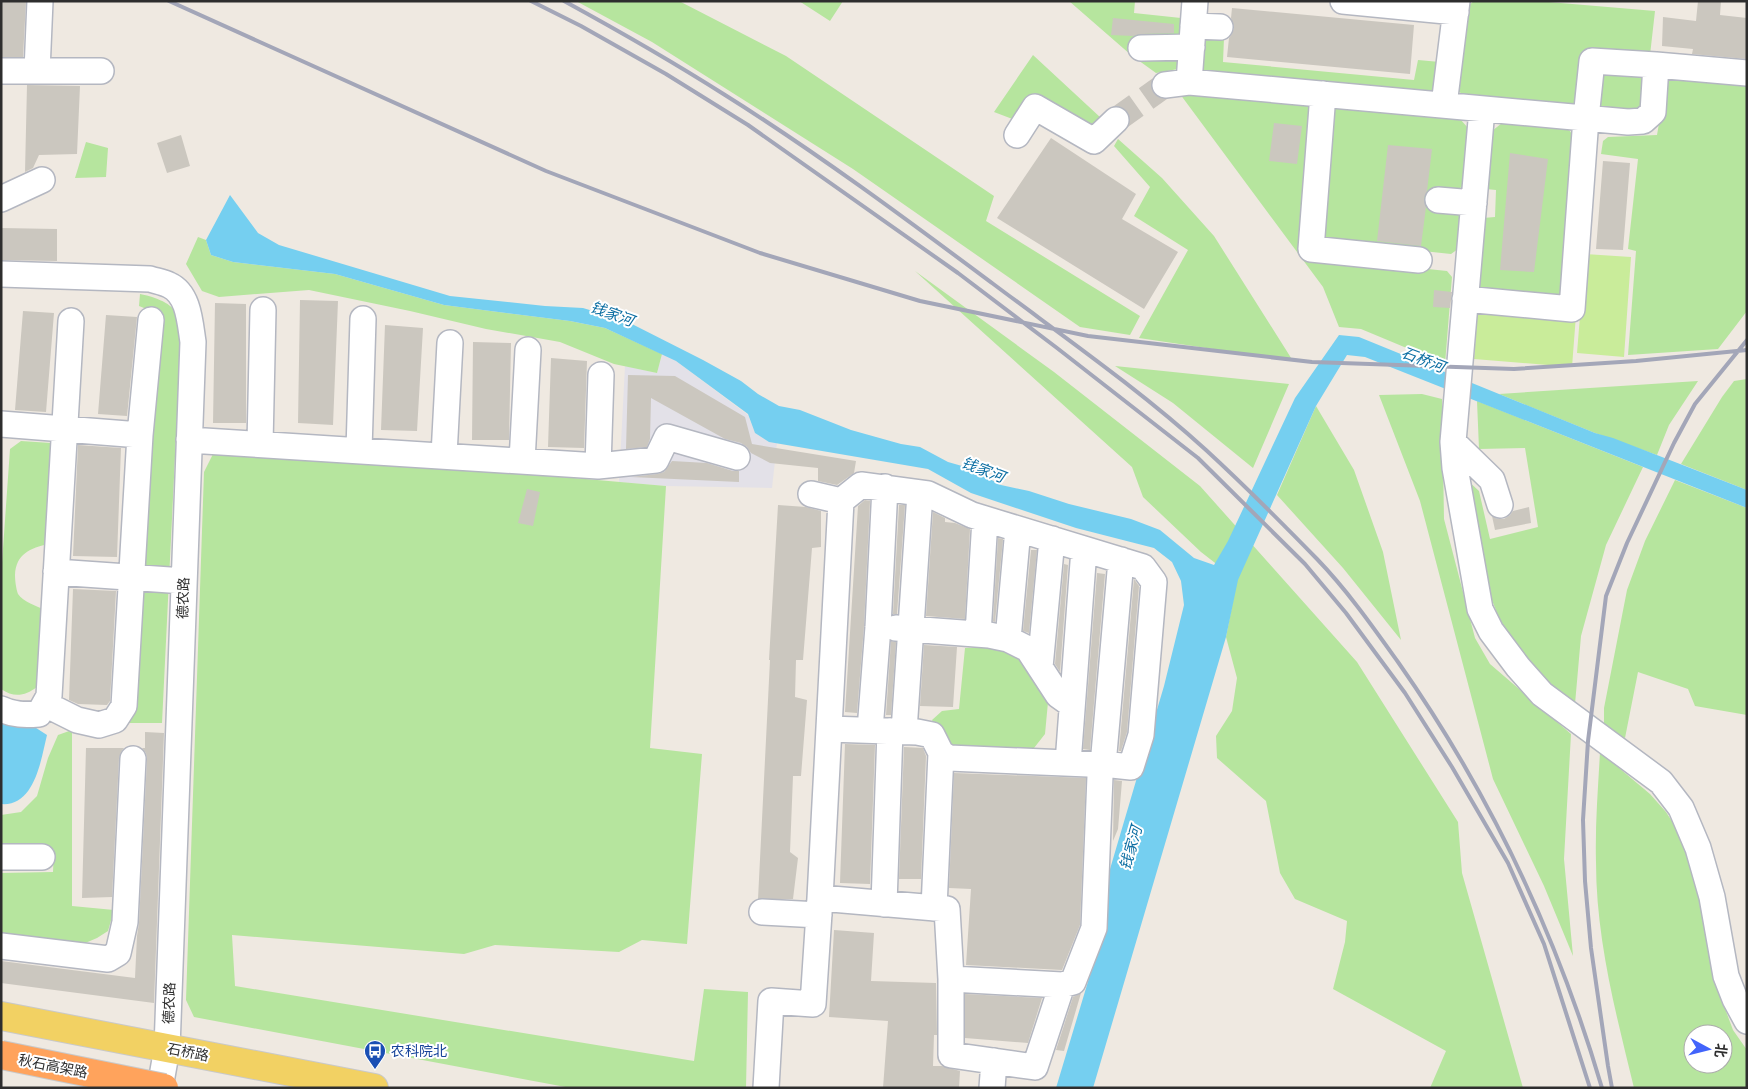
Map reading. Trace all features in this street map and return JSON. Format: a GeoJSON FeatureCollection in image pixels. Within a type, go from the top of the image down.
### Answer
{"type":"FeatureCollection","features":[{"type":"Feature","properties":{"kind":"highway","name":"秋石高架路"},"geometry":{"type":"LineString","coordinates":[[1,1055],[162,1088]]}},
{"type":"Feature","properties":{"kind":"main road","name":"石桥路"},"geometry":{"type":"LineString","coordinates":[[1,1016],[374,1088]]}},
{"type":"Feature","properties":{"kind":"street"},"geometry":{"type":"LineString","coordinates":[[37,71],[40,1]]}},
{"type":"Feature","properties":{"kind":"street"},"geometry":{"type":"LineString","coordinates":[[1195,1],[1192,37],[1177,83],[1643,122],[1652,112],[1656,66]]}},
{"type":"Feature","properties":{"kind":"street"},"geometry":{"type":"LineString","coordinates":[[1343,1],[1456,7],[1444,105]]}},
{"type":"Feature","properties":{"kind":"street"},"geometry":{"type":"LineString","coordinates":[[1141,48],[1192,37],[1220,27]]}},
{"type":"Feature","properties":{"kind":"street"},"geometry":{"type":"LineString","coordinates":[[1465,300],[1572,309],[1592,61],[1747,73]]}},
{"type":"Feature","properties":{"kind":"street"},"geometry":{"type":"LineString","coordinates":[[1,71],[101,71]]}},
{"type":"Feature","properties":{"kind":"street"},"geometry":{"type":"LineString","coordinates":[[1323,94],[1311,249],[1419,260]]}},
{"type":"Feature","properties":{"kind":"street"},"geometry":{"type":"LineString","coordinates":[[1017,135],[1036,106],[1094,141],[1116,120]]}},
{"type":"Feature","properties":{"kind":"street"},"geometry":{"type":"LineString","coordinates":[[1482,109],[1453,442],[1455,468],[1480,609],[1491,631],[1518,667],[1542,694],[1661,782],[1681,808],[1698,848],[1712,897],[1726,976],[1735,999],[1747,1021]]}},
{"type":"Feature","properties":{"kind":"street"},"geometry":{"type":"LineString","coordinates":[[1,199],[42,180]]}},
{"type":"Feature","properties":{"kind":"street"},"geometry":{"type":"LineString","coordinates":[[1438,200],[1474,203]]}},
{"type":"Feature","properties":{"kind":"street","name":"德农路"},"geometry":{"type":"LineString","coordinates":[[1,274],[150,279],[171,285],[181,294],[189,312],[193,342],[167,1048],[162,1088]]}},
{"type":"Feature","properties":{"kind":"street"},"geometry":{"type":"LineString","coordinates":[[260,444],[263,310]]}},
{"type":"Feature","properties":{"kind":"street"},"geometry":{"type":"LineString","coordinates":[[359,450],[362,319]]}},
{"type":"Feature","properties":{"kind":"street"},"geometry":{"type":"LineString","coordinates":[[45,704],[77,720],[99,725],[115,720],[124,706],[130,577],[140,435],[151,320]]}},
{"type":"Feature","properties":{"kind":"street"},"geometry":{"type":"LineString","coordinates":[[1,708],[8,712],[23,715],[39,714],[49,696],[71,321]]}},
{"type":"Feature","properties":{"kind":"street"},"geometry":{"type":"LineString","coordinates":[[444,455],[450,343]]}},
{"type":"Feature","properties":{"kind":"street"},"geometry":{"type":"LineString","coordinates":[[522,461],[528,350]]}},
{"type":"Feature","properties":{"kind":"street"},"geometry":{"type":"LineString","coordinates":[[598,466],[601,375]]}},
{"type":"Feature","properties":{"kind":"street"},"geometry":{"type":"LineString","coordinates":[[1,424],[140,435]]}},
{"type":"Feature","properties":{"kind":"street"},"geometry":{"type":"LineString","coordinates":[[189,440],[598,466],[656,460],[667,437],[737,457]]}},
{"type":"Feature","properties":{"kind":"street"},"geometry":{"type":"LineString","coordinates":[[1453,442],[1492,480],[1500,505]]}},
{"type":"Feature","properties":{"kind":"street"},"geometry":{"type":"LineString","coordinates":[[766,1088],[771,1001],[813,1004],[842,501],[861,485],[928,494],[972,515],[1143,567],[1154,582],[1141,735],[1131,767],[1103,764],[949,758],[941,753]]}},
{"type":"Feature","properties":{"kind":"street"},"geometry":{"type":"LineString","coordinates":[[884,904],[888,731],[878,627],[885,487]]}},
{"type":"Feature","properties":{"kind":"street"},"geometry":{"type":"LineString","coordinates":[[888,731],[911,629],[920,493]]}},
{"type":"Feature","properties":{"kind":"street"},"geometry":{"type":"LineString","coordinates":[[811,494],[842,501]]}},
{"type":"Feature","properties":{"kind":"street"},"geometry":{"type":"LineString","coordinates":[[978,634],[985,519]]}},
{"type":"Feature","properties":{"kind":"street"},"geometry":{"type":"LineString","coordinates":[[1008,639],[1018,529]]}},
{"type":"Feature","properties":{"kind":"street"},"geometry":{"type":"LineString","coordinates":[[1040,666],[1052,539]]}},
{"type":"Feature","properties":{"kind":"street"},"geometry":{"type":"LineString","coordinates":[[1068,763],[1084,549]]}},
{"type":"Feature","properties":{"kind":"street"},"geometry":{"type":"LineString","coordinates":[[951,979],[1062,985],[1073,982],[1094,928],[1100,776],[1103,764],[1121,560]]}},
{"type":"Feature","properties":{"kind":"street"},"geometry":{"type":"LineString","coordinates":[[56,572],[184,581]]}},
{"type":"Feature","properties":{"kind":"street"},"geometry":{"type":"LineString","coordinates":[[878,627],[978,634],[1008,639],[1028,649],[1058,695],[1072,705]]}},
{"type":"Feature","properties":{"kind":"street"},"geometry":{"type":"LineString","coordinates":[[830,729],[917,732],[932,735],[941,753],[934,908]]}},
{"type":"Feature","properties":{"kind":"street"},"geometry":{"type":"LineString","coordinates":[[1,946],[108,958],[118,953],[125,922],[133,759]]}},
{"type":"Feature","properties":{"kind":"street"},"geometry":{"type":"LineString","coordinates":[[1,857],[42,857]]}},
{"type":"Feature","properties":{"kind":"street"},"geometry":{"type":"LineString","coordinates":[[762,912],[884,904],[947,909],[951,979],[951,1054],[1035,1067],[1062,985]]}},
{"type":"Feature","properties":{"kind":"street"},"geometry":{"type":"LineString","coordinates":[[992,1088],[994,1061]]}},
{"type":"Feature","properties":{"kind":"shaded area"},"geometry":{"type":"Polygon","coordinates":[[[662,354],[676,361],[748,415],[755,433],[769,442],[777,443],[772,488],[666,486],[619,482],[625,366],[657,373],[662,354]]]}},
{"type":"Feature","properties":{"kind":"green space"},"geometry":{"type":"Polygon","coordinates":[[[576,1],[679,1],[786,56],[994,196],[986,221],[1140,316],[1130,335],[1080,327],[853,169],[652,42],[576,1]]]}},
{"type":"Feature","properties":{"kind":"green space"},"geometry":{"type":"Polygon","coordinates":[[[799,1],[843,1],[830,21],[799,1]]]}},
{"type":"Feature","properties":{"kind":"green space"},"geometry":{"type":"Polygon","coordinates":[[[1069,1],[1135,1],[1134,13],[1181,18],[1178,69],[1156,73],[1131,55],[1069,1]]]}},
{"type":"Feature","properties":{"kind":"green space"},"geometry":{"type":"Polygon","coordinates":[[[1474,1],[1537,1],[1655,11],[1650,55],[1583,51],[1576,106],[1465,96],[1458,91],[1469,5],[1474,1]]]}},
{"type":"Feature","properties":{"kind":"green space"},"geometry":{"type":"Polygon","coordinates":[[[1207,37],[1224,38],[1223,62],[1414,80],[1418,60],[1440,62],[1435,96],[1199,73],[1201,43],[1207,37]]]}},
{"type":"Feature","properties":{"kind":"green space"},"geometry":{"type":"Polygon","coordinates":[[[1033,55],[1101,118],[1092,128],[1034,95],[1015,120],[994,112],[1033,55]]]}},
{"type":"Feature","properties":{"kind":"green space"},"geometry":{"type":"Polygon","coordinates":[[[1601,71],[1645,74],[1639,113],[1598,108],[1601,71]]]}},
{"type":"Feature","properties":{"kind":"green space"},"geometry":{"type":"Polygon","coordinates":[[[1673,74],[1747,80],[1747,311],[1718,349],[1628,355],[1636,251],[1628,249],[1638,159],[1601,154],[1603,141],[1608,137],[1657,135],[1666,83],[1673,74]]]}},
{"type":"Feature","properties":{"kind":"green space"},"geometry":{"type":"Polygon","coordinates":[[[1180,94],[1305,103],[1311,106],[1303,256],[1447,271],[1452,277],[1445,364],[1361,329],[1339,327],[1323,287],[1180,94]]]}},
{"type":"Feature","properties":{"kind":"green space"},"geometry":{"type":"Polygon","coordinates":[[[1334,106],[1461,120],[1468,128],[1466,183],[1459,189],[1463,214],[1458,249],[1451,254],[1329,241],[1320,235],[1334,106]]]}},
{"type":"Feature","properties":{"kind":"green space"},"geometry":{"type":"Polygon","coordinates":[[[1502,123],[1564,127],[1570,131],[1575,140],[1562,288],[1559,297],[1478,293],[1483,218],[1495,217],[1496,190],[1486,189],[1492,131],[1502,123]]]}},
{"type":"Feature","properties":{"kind":"green space"},"geometry":{"type":"Polygon","coordinates":[[[1118,139],[1162,178],[1214,236],[1293,361],[1139,338],[1188,250],[1134,216],[1150,187],[1114,146],[1118,139]]]}},
{"type":"Feature","properties":{"kind":"green space"},"geometry":{"type":"Polygon","coordinates":[[[86,142],[108,148],[106,177],[75,178],[86,142]]]}},
{"type":"Feature","properties":{"kind":"green space"},"geometry":{"type":"Polygon","coordinates":[[[198,237],[206,240],[211,255],[233,262],[335,274],[444,305],[570,321],[605,328],[662,354],[657,373],[614,364],[560,342],[486,329],[309,290],[219,297],[202,291],[186,264],[198,237]]]}},
{"type":"Feature","properties":{"kind":"green space"},"geometry":{"type":"Polygon","coordinates":[[[1585,254],[1631,257],[1624,357],[1577,353],[1585,254]]]}},
{"type":"Feature","properties":{"kind":"green space"},"geometry":{"type":"Polygon","coordinates":[[[915,271],[1054,372],[1200,486],[1357,662],[1458,822],[1462,873],[1523,1088],[1430,1088],[1446,1051],[1333,989],[1345,942],[1347,921],[1295,899],[1280,873],[1266,801],[1217,758],[1216,736],[1232,711],[1237,678],[1226,637],[1237,580],[1201,552],[1143,497],[1132,467],[915,271]]]}},
{"type":"Feature","properties":{"kind":"green space"},"geometry":{"type":"Polygon","coordinates":[[[140,294],[160,300],[170,306],[178,318],[181,334],[162,723],[129,723],[159,314],[139,306],[140,294]]]}},
{"type":"Feature","properties":{"kind":"green space"},"geometry":{"type":"Polygon","coordinates":[[[1478,307],[1576,315],[1572,367],[1474,359],[1478,307]]]}},
{"type":"Feature","properties":{"kind":"green space"},"geometry":{"type":"Polygon","coordinates":[[[1115,366],[1289,384],[1253,468],[1173,403],[1115,366]]]}},
{"type":"Feature","properties":{"kind":"green space"},"geometry":{"type":"Polygon","coordinates":[[[1747,379],[1747,490],[1681,464],[1722,397],[1734,381],[1747,379]]]}},
{"type":"Feature","properties":{"kind":"green space"},"geometry":{"type":"Polygon","coordinates":[[[1698,381],[1669,425],[1657,455],[1595,433],[1499,394],[1698,381]]]}},
{"type":"Feature","properties":{"kind":"green space"},"geometry":{"type":"Polygon","coordinates":[[[1422,394],[1442,399],[1444,519],[1475,638],[1490,664],[1571,734],[1564,859],[1573,956],[1544,886],[1493,779],[1420,501],[1379,395],[1422,394]]]}},
{"type":"Feature","properties":{"kind":"green space"},"geometry":{"type":"Polygon","coordinates":[[[1477,401],[1643,467],[1606,545],[1581,636],[1575,704],[1540,677],[1500,620],[1487,588],[1466,479],[1479,491],[1490,539],[1538,527],[1525,448],[1479,449],[1477,401]]]}},
{"type":"Feature","properties":{"kind":"green space"},"geometry":{"type":"Polygon","coordinates":[[[1316,406],[1354,470],[1383,552],[1401,640],[1343,568],[1277,495],[1316,406]]]}},
{"type":"Feature","properties":{"kind":"green space"},"geometry":{"type":"Polygon","coordinates":[[[21,441],[51,443],[49,544],[25,553],[16,568],[16,587],[20,597],[45,610],[37,687],[24,694],[15,695],[1,689],[1,577],[10,449],[21,441]]]}},
{"type":"Feature","properties":{"kind":"green space"},"geometry":{"type":"Polygon","coordinates":[[[231,448],[666,486],[650,748],[702,754],[687,944],[642,940],[619,952],[495,945],[464,954],[232,935],[235,986],[694,1061],[704,989],[748,992],[746,1088],[571,1088],[194,1017],[186,1000],[204,472],[215,450],[231,448]]]}},
{"type":"Feature","properties":{"kind":"green space"},"geometry":{"type":"Polygon","coordinates":[[[1675,480],[1747,508],[1747,715],[1695,706],[1688,689],[1638,672],[1625,738],[1604,728],[1604,708],[1627,590],[1645,541],[1675,480]]]}},
{"type":"Feature","properties":{"kind":"green space"},"geometry":{"type":"Polygon","coordinates":[[[984,647],[1002,651],[1019,659],[1048,702],[1045,734],[1034,748],[1023,755],[946,746],[932,720],[942,711],[959,709],[965,648],[984,647]]]}},
{"type":"Feature","properties":{"kind":"green space"},"geometry":{"type":"Polygon","coordinates":[[[72,730],[72,906],[114,910],[108,931],[83,944],[1,941],[1,873],[53,872],[54,849],[1,846],[1,815],[21,812],[37,796],[48,758],[58,735],[72,730]]]}},
{"type":"Feature","properties":{"kind":"green space"},"geometry":{"type":"Polygon","coordinates":[[[1600,752],[1650,794],[1666,812],[1677,829],[1703,897],[1720,995],[1731,1024],[1683,1024],[1683,1074],[1733,1074],[1733,1030],[1747,1050],[1747,1088],[1634,1088],[1620,1032],[1603,948],[1597,891],[1596,821],[1600,752]]]}},
{"type":"Feature","properties":{"kind":"water","name":"钱家河"},"geometry":{"type":"Polygon","coordinates":[[[230,195],[258,233],[279,245],[450,296],[583,308],[626,321],[741,381],[758,394],[779,406],[800,410],[851,430],[901,444],[920,447],[948,462],[969,468],[1001,485],[1131,519],[1160,530],[1194,558],[1214,565],[1228,541],[1295,398],[1339,335],[1359,337],[1595,433],[1613,438],[1747,490],[1747,508],[1365,357],[1347,355],[1316,406],[1238,580],[1226,637],[1093,1088],[1056,1088],[1102,935],[1100,903],[1164,686],[1184,605],[1181,581],[1172,562],[1154,548],[1076,528],[971,493],[928,469],[769,442],[755,433],[748,414],[676,361],[605,328],[570,321],[444,305],[335,274],[233,262],[211,255],[206,240],[230,195]]]}},
{"type":"Feature","properties":{"kind":"water"},"geometry":{"type":"Polygon","coordinates":[[[1,722],[33,726],[47,735],[39,768],[29,790],[22,798],[12,803],[1,804],[1,722]]]}},
{"type":"Feature","properties":{"kind":"building"},"geometry":{"type":"Polygon","coordinates":[[[1,1],[26,1],[23,57],[1,57],[1,1]]]}},
{"type":"Feature","properties":{"kind":"building"},"geometry":{"type":"Polygon","coordinates":[[[1698,1],[1721,1],[1720,15],[1747,18],[1747,59],[1692,54],[1693,49],[1662,46],[1663,17],[1696,21],[1698,1]]]}},
{"type":"Feature","properties":{"kind":"building"},"geometry":{"type":"Polygon","coordinates":[[[1232,8],[1414,25],[1410,74],[1227,57],[1229,38],[1234,28],[1231,18],[1232,8]]]}},
{"type":"Feature","properties":{"kind":"building"},"geometry":{"type":"Polygon","coordinates":[[[1113,18],[1174,24],[1174,33],[1133,36],[1111,35],[1113,18]]]}},
{"type":"Feature","properties":{"kind":"building"},"geometry":{"type":"Polygon","coordinates":[[[27,85],[80,86],[77,154],[39,155],[33,168],[25,172],[27,85]]]}},
{"type":"Feature","properties":{"kind":"building"},"geometry":{"type":"Polygon","coordinates":[[[1274,123],[1302,126],[1297,164],[1269,161],[1274,123]]]}},
{"type":"Feature","properties":{"kind":"building"},"geometry":{"type":"Polygon","coordinates":[[[181,135],[190,166],[167,173],[157,143],[181,135]]]}},
{"type":"Feature","properties":{"kind":"building"},"geometry":{"type":"Polygon","coordinates":[[[1051,138],[1136,194],[1122,219],[1178,252],[1144,309],[997,218],[1051,138]]]}},
{"type":"Feature","properties":{"kind":"building"},"geometry":{"type":"Polygon","coordinates":[[[1388,145],[1432,149],[1427,191],[1424,198],[1426,207],[1421,246],[1377,241],[1388,145]]]}},
{"type":"Feature","properties":{"kind":"building"},"geometry":{"type":"Polygon","coordinates":[[[1510,153],[1548,159],[1534,272],[1500,270],[1510,153]]]}},
{"type":"Feature","properties":{"kind":"building"},"geometry":{"type":"Polygon","coordinates":[[[1603,161],[1630,163],[1623,250],[1596,249],[1603,161]]]}},
{"type":"Feature","properties":{"kind":"building"},"geometry":{"type":"Polygon","coordinates":[[[1,228],[57,229],[57,261],[1,260],[1,228]]]}},
{"type":"Feature","properties":{"kind":"building"},"geometry":{"type":"Polygon","coordinates":[[[1434,290],[1452,292],[1450,308],[1433,307],[1434,290]]]}},
{"type":"Feature","properties":{"kind":"building"},"geometry":{"type":"Polygon","coordinates":[[[300,300],[338,301],[333,425],[298,423],[300,300]]]}},
{"type":"Feature","properties":{"kind":"building"},"geometry":{"type":"Polygon","coordinates":[[[215,303],[246,304],[246,423],[213,423],[215,303]]]}},
{"type":"Feature","properties":{"kind":"building"},"geometry":{"type":"Polygon","coordinates":[[[23,311],[54,313],[46,412],[15,410],[23,311]]]}},
{"type":"Feature","properties":{"kind":"building"},"geometry":{"type":"Polygon","coordinates":[[[106,315],[137,317],[127,416],[98,414],[106,315]]]}},
{"type":"Feature","properties":{"kind":"building"},"geometry":{"type":"Polygon","coordinates":[[[385,325],[423,328],[417,431],[381,430],[385,325]]]}},
{"type":"Feature","properties":{"kind":"building"},"geometry":{"type":"Polygon","coordinates":[[[473,342],[511,343],[509,440],[472,440],[473,342]]]}},
{"type":"Feature","properties":{"kind":"building"},"geometry":{"type":"Polygon","coordinates":[[[551,358],[587,361],[584,448],[548,447],[551,358]]]}},
{"type":"Feature","properties":{"kind":"building"},"geometry":{"type":"Polygon","coordinates":[[[628,375],[675,376],[745,417],[752,444],[856,461],[854,473],[837,485],[818,481],[818,468],[770,463],[751,453],[741,443],[725,439],[651,398],[650,439],[647,447],[626,449],[628,375]]]}},
{"type":"Feature","properties":{"kind":"building"},"geometry":{"type":"Polygon","coordinates":[[[78,445],[121,448],[117,557],[73,556],[78,445]]]}},
{"type":"Feature","properties":{"kind":"building"},"geometry":{"type":"Polygon","coordinates":[[[672,461],[707,463],[739,471],[739,482],[631,477],[664,472],[672,461]]]}},
{"type":"Feature","properties":{"kind":"building"},"geometry":{"type":"Polygon","coordinates":[[[527,489],[540,492],[533,526],[518,523],[527,489]]]}},
{"type":"Feature","properties":{"kind":"building"},"geometry":{"type":"Polygon","coordinates":[[[865,500],[870,501],[864,626],[857,713],[845,712],[858,506],[865,500]]]}},
{"type":"Feature","properties":{"kind":"building"},"geometry":{"type":"Polygon","coordinates":[[[778,505],[806,507],[821,511],[821,547],[812,548],[803,660],[796,660],[795,697],[807,700],[801,776],[793,776],[790,852],[798,858],[793,899],[758,899],[769,660],[778,505]]]}},
{"type":"Feature","properties":{"kind":"building"},"geometry":{"type":"Polygon","coordinates":[[[899,505],[905,505],[897,614],[893,614],[899,505]]]}},
{"type":"Feature","properties":{"kind":"building"},"geometry":{"type":"Polygon","coordinates":[[[1529,507],[1531,523],[1495,530],[1492,516],[1497,519],[1504,519],[1513,511],[1529,507]]]}},
{"type":"Feature","properties":{"kind":"building"},"geometry":{"type":"Polygon","coordinates":[[[933,512],[945,518],[945,522],[955,523],[970,529],[965,619],[926,616],[933,512]]]}},
{"type":"Feature","properties":{"kind":"building"},"geometry":{"type":"Polygon","coordinates":[[[998,538],[1003,539],[995,622],[993,621],[998,538]]]}},
{"type":"Feature","properties":{"kind":"building"},"geometry":{"type":"Polygon","coordinates":[[[1031,550],[1037,550],[1029,633],[1023,631],[1031,550]]]}},
{"type":"Feature","properties":{"kind":"building"},"geometry":{"type":"Polygon","coordinates":[[[1064,564],[1068,565],[1060,672],[1055,664],[1064,564]]]}},
{"type":"Feature","properties":{"kind":"building"},"geometry":{"type":"Polygon","coordinates":[[[1097,573],[1105,574],[1090,750],[1083,749],[1097,573]]]}},
{"type":"Feature","properties":{"kind":"building"},"geometry":{"type":"Polygon","coordinates":[[[1134,579],[1139,586],[1127,732],[1121,751],[1119,751],[1134,579]]]}},
{"type":"Feature","properties":{"kind":"building"},"geometry":{"type":"Polygon","coordinates":[[[73,589],[116,591],[110,701],[107,705],[78,704],[69,700],[73,589]]]}},
{"type":"Feature","properties":{"kind":"building"},"geometry":{"type":"Polygon","coordinates":[[[891,641],[896,642],[891,715],[886,715],[891,641]]]}},
{"type":"Feature","properties":{"kind":"building"},"geometry":{"type":"Polygon","coordinates":[[[924,645],[957,647],[953,707],[920,706],[924,645]]]}},
{"type":"Feature","properties":{"kind":"building"},"geometry":{"type":"Polygon","coordinates":[[[145,732],[164,733],[154,1003],[1,983],[1,961],[135,978],[147,760],[146,753],[142,748],[145,748],[145,732]]]}},
{"type":"Feature","properties":{"kind":"building"},"geometry":{"type":"Polygon","coordinates":[[[845,744],[875,745],[870,884],[840,883],[845,744]]]}},
{"type":"Feature","properties":{"kind":"building"},"geometry":{"type":"Polygon","coordinates":[[[904,747],[923,748],[926,756],[921,879],[899,879],[904,747]]]}},
{"type":"Feature","properties":{"kind":"building"},"geometry":{"type":"Polygon","coordinates":[[[86,748],[124,748],[119,758],[112,897],[82,898],[86,748]]]}},
{"type":"Feature","properties":{"kind":"building"},"geometry":{"type":"Polygon","coordinates":[[[954,773],[1086,778],[1080,925],[1062,970],[966,965],[971,889],[949,888],[954,773]]]}},
{"type":"Feature","properties":{"kind":"building"},"geometry":{"type":"Polygon","coordinates":[[[1114,780],[1122,781],[1118,829],[1113,841],[1114,780]]]}},
{"type":"Feature","properties":{"kind":"building"},"geometry":{"type":"Polygon","coordinates":[[[834,930],[874,933],[871,981],[936,983],[937,1035],[934,1035],[933,1066],[942,1066],[960,1071],[959,1088],[883,1088],[888,1021],[829,1017],[834,930]]]}},
{"type":"Feature","properties":{"kind":"building"},"geometry":{"type":"Polygon","coordinates":[[[1081,993],[1064,1051],[1056,1050],[1073,997],[1081,993]]]}},
{"type":"Feature","properties":{"kind":"building"},"geometry":{"type":"Polygon","coordinates":[[[965,994],[1042,998],[1028,1043],[965,1038],[965,994]]]}},
{"type":"Feature","properties":{"kind":"tunnel"},"geometry":{"type":"LineString","coordinates":[[1116,120],[1165,85]]}},
{"type":"Feature","properties":{"kind":"railway"},"geometry":{"type":"LineString","coordinates":[[169,1],[546,171],[760,253],[920,301],[1088,336],[1312,362],[1514,369],[1636,361],[1747,350]]}},
{"type":"Feature","properties":{"kind":"railway"},"geometry":{"type":"LineString","coordinates":[[531,1],[581,26],[666,74],[748,125],[958,273],[1198,458],[1305,564],[1346,613],[1405,693],[1452,767],[1508,863],[1544,944],[1590,1088]]}},
{"type":"Feature","properties":{"kind":"railway"},"geometry":{"type":"LineString","coordinates":[[564,1],[666,59],[793,139],[960,259],[1101,364],[1181,428],[1276,517],[1317,559],[1349,596],[1398,662],[1462,762],[1491,814],[1518,867],[1564,975],[1602,1088]]}},
{"type":"Feature","properties":{"kind":"railway"},"geometry":{"type":"LineString","coordinates":[[1612,1088],[1591,948],[1585,881],[1583,820],[1588,741],[1606,596],[1627,543],[1674,443],[1695,404],[1747,340]]}},
{"type":"Feature","properties":{"kind":"place","name":"农科院北"},"geometry":{"type":"Point","coordinates":[375,1070]}},
{"type":"Feature","properties":{"kind":"water label","name":"石桥河"},"geometry":{"type":"Point","coordinates":[1423,360]}}]}
